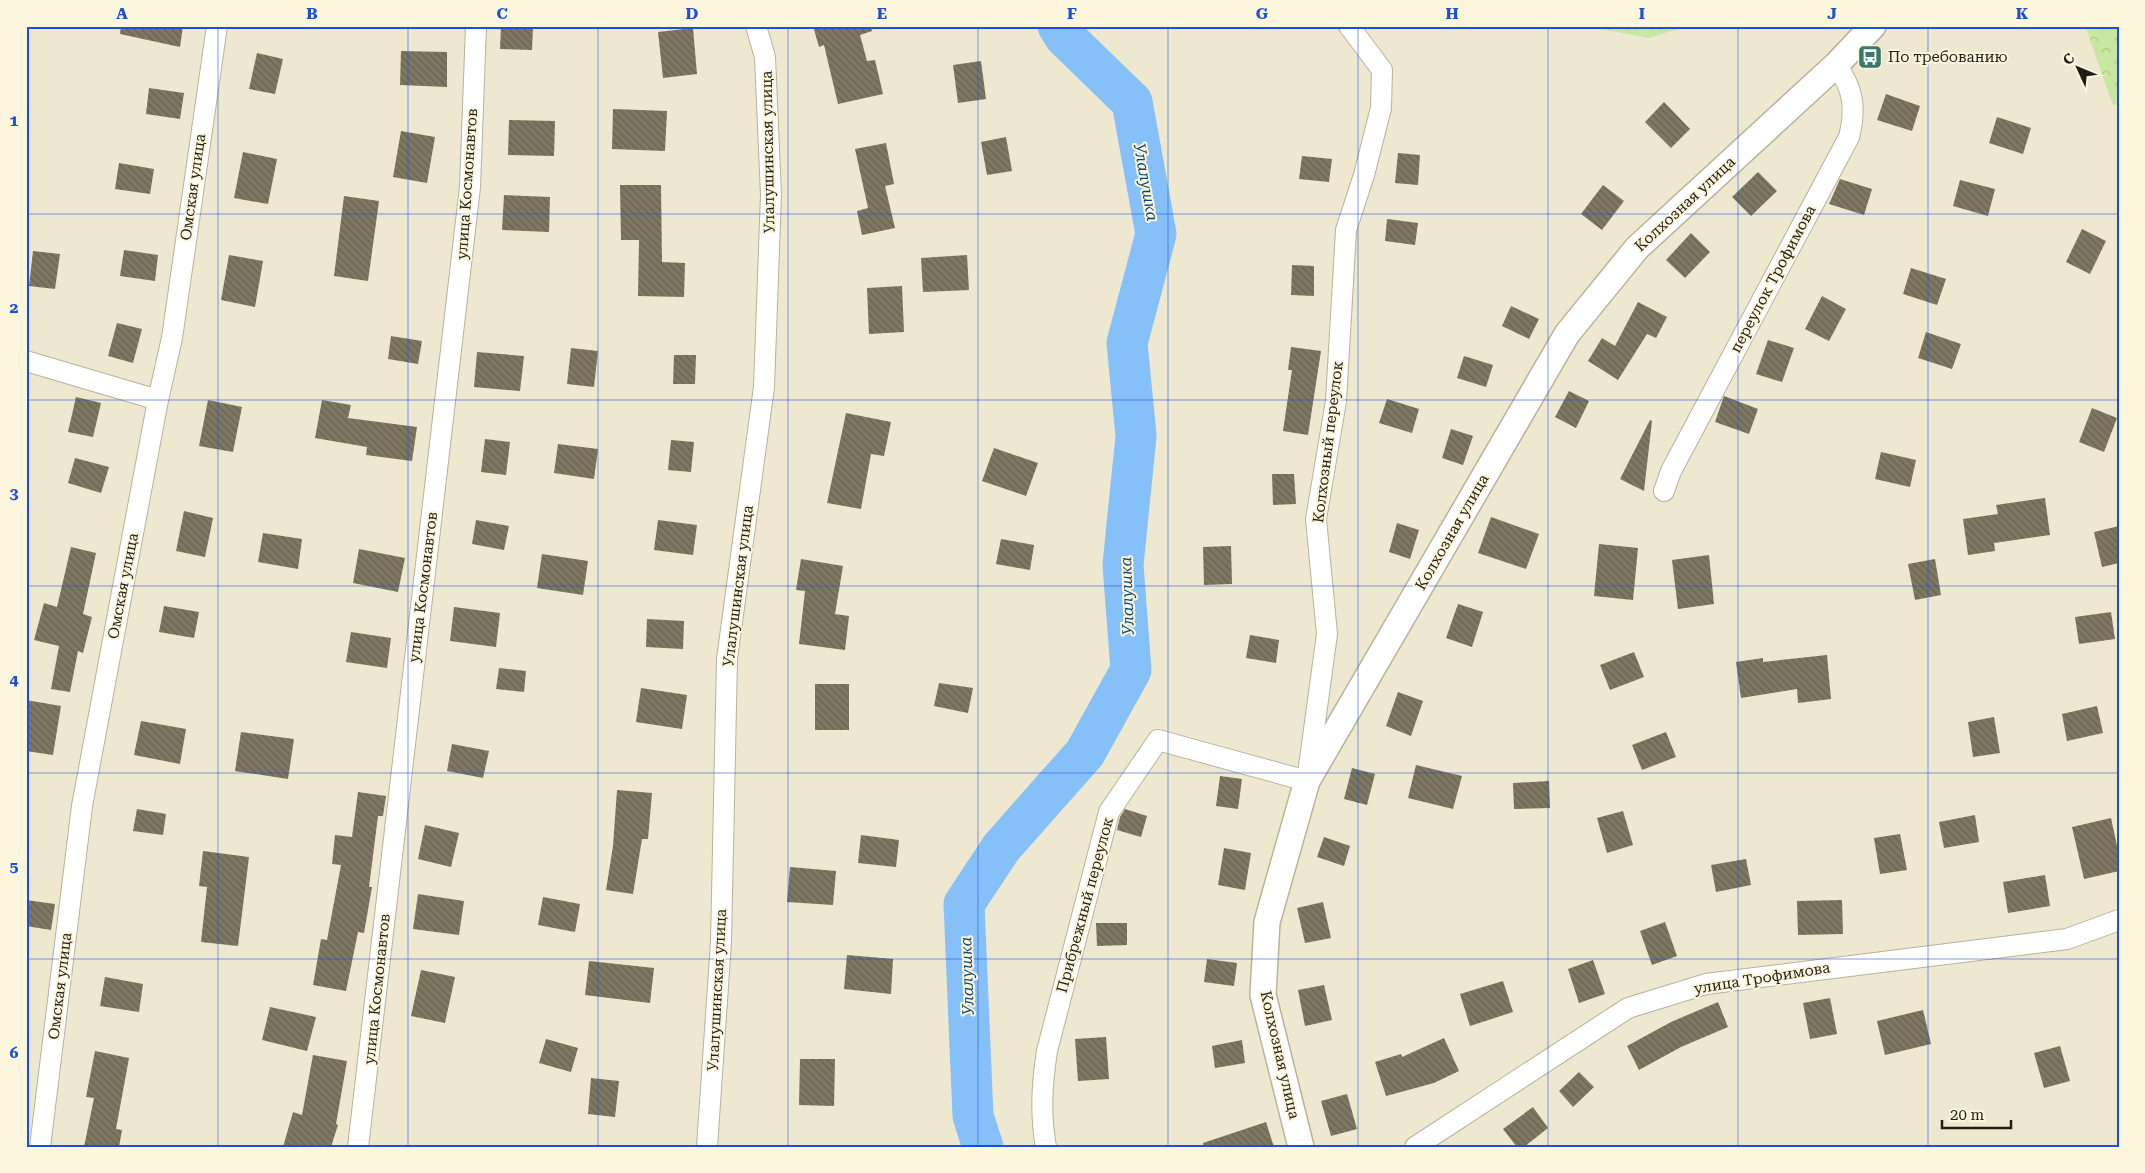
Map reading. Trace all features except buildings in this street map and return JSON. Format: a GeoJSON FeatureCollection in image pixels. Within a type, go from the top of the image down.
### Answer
{"type":"FeatureCollection","features":[{"type":"Feature","properties":{"kind":"street","name":"Омская улица"},"geometry":{"type":"LineString","coordinates":[[40,1147],[82,806],[158,400],[172,338],[216,26]]}},
{"type":"Feature","properties":{"kind":"street","name":"улица Космонавтов"},"geometry":{"type":"LineString","coordinates":[[358,1147],[470,187],[476,26]]}},
{"type":"Feature","properties":{"kind":"street","name":"Улалушинская улица"},"geometry":{"type":"LineString","coordinates":[[707,1147],[721,942],[727,660],[764,387],[771,195],[765,57],[756,26]]}},
{"type":"Feature","properties":{"kind":"street","name":"Колхозный переулок"},"geometry":{"type":"LineString","coordinates":[[1307,781],[1327,634],[1316,519],[1336,401],[1346,230],[1364,175],[1381,108],[1382,70],[1350,26]]}},
{"type":"Feature","properties":{"kind":"street","name":"Колхозная улица"},"geometry":{"type":"LineString","coordinates":[[1301,1147],[1263,994],[1267,922],[1307,781],[1567,334],[1637,248],[1836,64],[1873,26]]}},
{"type":"Feature","properties":{"kind":"street","name":"переулок Трофимова"},"geometry":{"type":"LineString","coordinates":[[1664,491],[1671,470],[1849,137],[1854,118],[1851,97],[1846,78],[1836,64]]}},
{"type":"Feature","properties":{"kind":"street"},"geometry":{"type":"LineString","coordinates":[[26,361],[158,400]]}},
{"type":"Feature","properties":{"kind":"street","name":"Прибрежный переулок"},"geometry":{"type":"LineString","coordinates":[[1046,1147],[1041,1090],[1046,1051],[1109,812],[1158,740],[1307,781]]}},
{"type":"Feature","properties":{"kind":"street","name":"улица Трофимова"},"geometry":{"type":"LineString","coordinates":[[1414,1147],[1628,1008],[1706,984],[2067,939],[2119,920]]}},
{"type":"Feature","properties":{"kind":"green space"},"geometry":{"type":"Polygon","coordinates":[[[1585,26],[1687,26],[1649,38],[1585,26]]]}},
{"type":"Feature","properties":{"kind":"green space"},"geometry":{"type":"Polygon","coordinates":[[[2085,26],[2119,26],[2119,104],[2113,105],[2085,26]]]}},
{"type":"Feature","properties":{"kind":"waterway","name":"Улалушка"},"geometry":{"type":"LineString","coordinates":[[983,1147],[973,1116],[964,904],[1001,848],[1085,753],[1131,670],[1123,565],[1136,436],[1127,343],[1156,234],[1132,102],[1065,37],[1058,26]]}},
{"type":"Feature","properties":{"kind":"place","name":"По требованию"},"geometry":{"type":"Point","coordinates":[1870,57]}}]}
